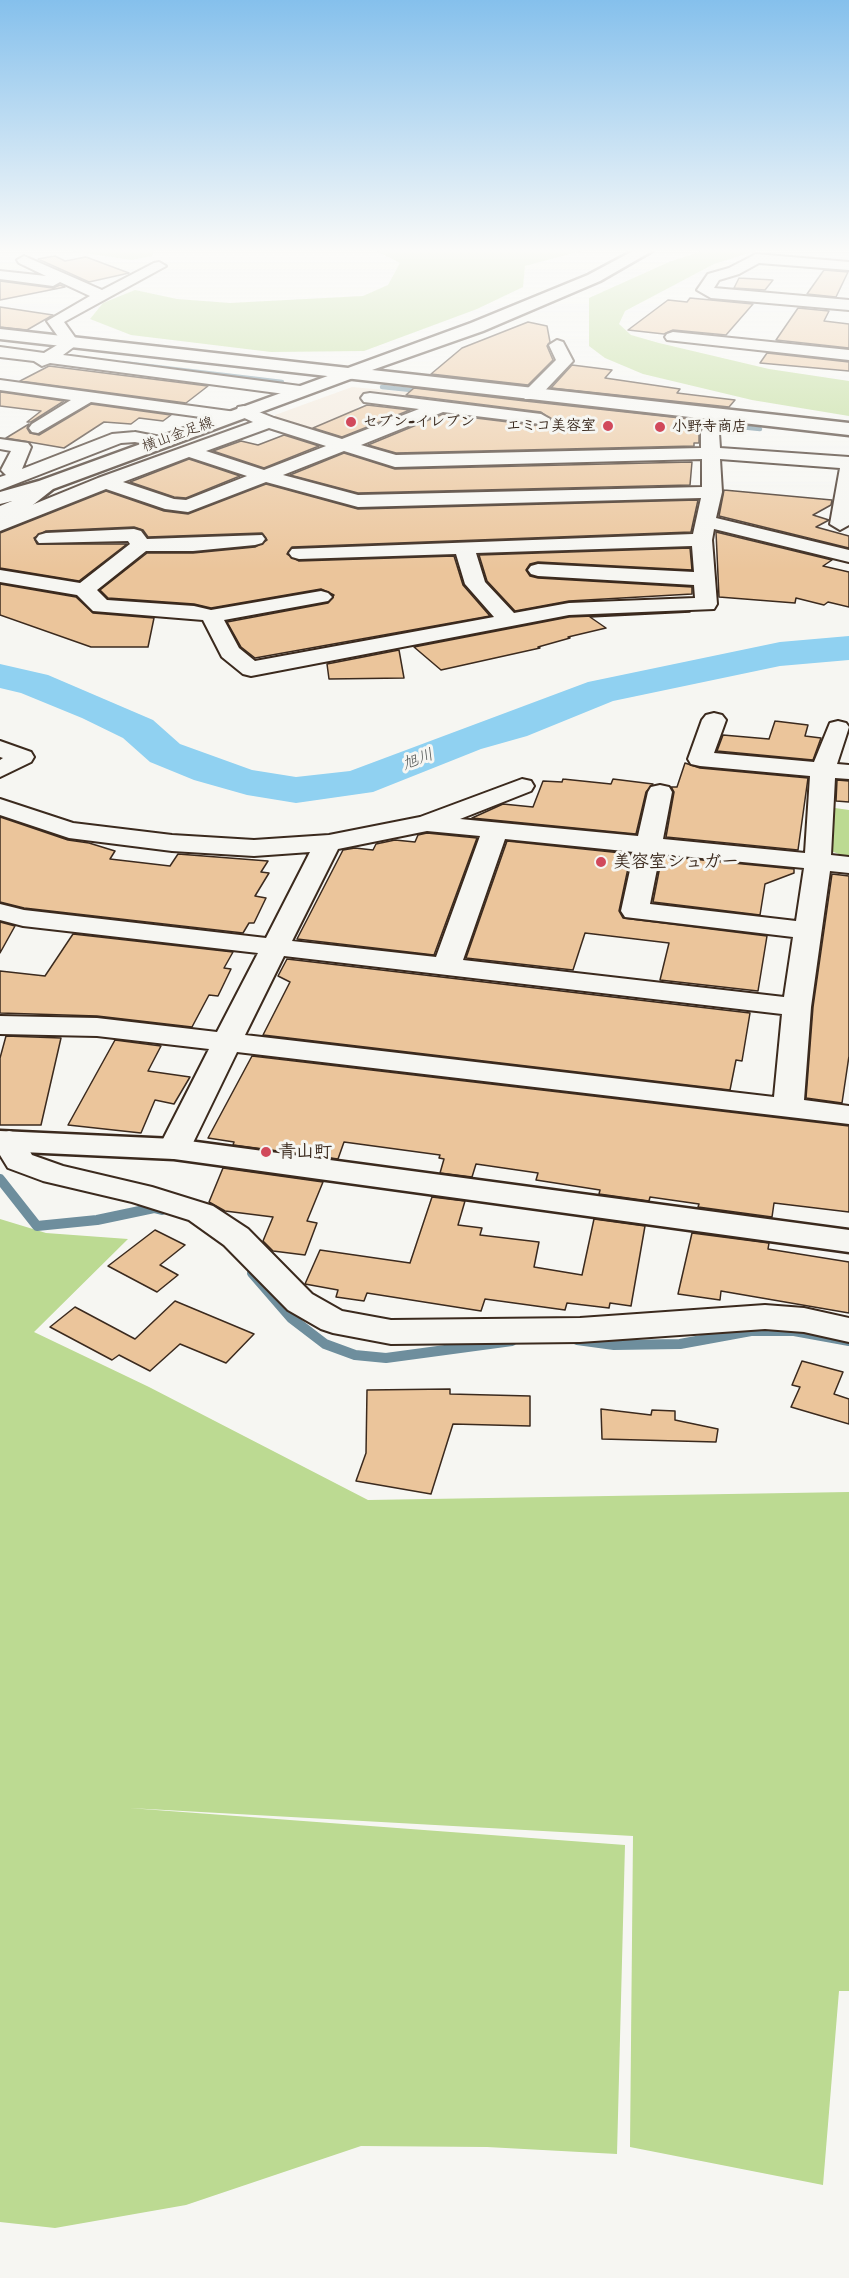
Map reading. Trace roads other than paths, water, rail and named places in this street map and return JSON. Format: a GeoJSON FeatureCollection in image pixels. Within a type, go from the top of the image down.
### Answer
{"type":"FeatureCollection","features":[{"type":"Feature","properties":{"kind":"main road"},"geometry":{"type":"LineString","coordinates":[[198,357],[849,429]]}},
{"type":"Feature","properties":{"kind":"main road","name":"横山金足線"},"geometry":{"type":"LineString","coordinates":[[0,498],[46,485],[392,357]]}},
{"type":"Feature","properties":{"kind":"main road","name":"横山金足線"},"geometry":{"type":"LineString","coordinates":[[0,513],[22,504],[46,485]]}},
{"type":"Feature","properties":{"kind":"main road"},"geometry":{"type":"LineString","coordinates":[[4,1141],[174,1149],[849,1241]]}},
{"type":"Feature","properties":{"kind":"street"},"geometry":{"type":"LineString","coordinates":[[42,357],[300,391]]}},
{"type":"Feature","properties":{"kind":"street"},"geometry":{"type":"LineString","coordinates":[[531,394],[565,361],[563,357]]}},
{"type":"Feature","properties":{"kind":"street"},"geometry":{"type":"LineString","coordinates":[[1,386],[47,358]]}},
{"type":"Feature","properties":{"kind":"street"},"geometry":{"type":"LineString","coordinates":[[1,386],[237,414],[395,461],[711,453],[849,463]]}},
{"type":"Feature","properties":{"kind":"street"},"geometry":{"type":"LineString","coordinates":[[38,428],[88,397]]}},
{"type":"Feature","properties":{"kind":"street"},"geometry":{"type":"LineString","coordinates":[[370,398],[541,419]]}},
{"type":"Feature","properties":{"kind":"street"},"geometry":{"type":"LineString","coordinates":[[531,457],[524,438],[558,398]]}},
{"type":"Feature","properties":{"kind":"street"},"geometry":{"type":"LineString","coordinates":[[105,482],[172,506],[188,506],[440,407]]}},
{"type":"Feature","properties":{"kind":"street"},"geometry":{"type":"LineString","coordinates":[[212,616],[230,652],[251,669],[509,620],[606,606],[706,604],[703,579],[704,531],[712,492],[710,432],[728,415]]}},
{"type":"Feature","properties":{"kind":"street"},"geometry":{"type":"LineString","coordinates":[[0,525],[105,482],[268,422]]}},
{"type":"Feature","properties":{"kind":"street"},"geometry":{"type":"LineString","coordinates":[[0,484],[118,438],[135,437],[160,442]]}},
{"type":"Feature","properties":{"kind":"street"},"geometry":{"type":"LineString","coordinates":[[0,444],[22,447],[10,470],[21,476]]}},
{"type":"Feature","properties":{"kind":"street"},"geometry":{"type":"LineString","coordinates":[[188,451],[265,476],[358,501],[712,492]]}},
{"type":"Feature","properties":{"kind":"street"},"geometry":{"type":"LineString","coordinates":[[840,524],[849,469]]}},
{"type":"Feature","properties":{"kind":"street"},"geometry":{"type":"LineString","coordinates":[[299,553],[464,547],[704,531],[849,556]]}},
{"type":"Feature","properties":{"kind":"street"},"geometry":{"type":"LineString","coordinates":[[46,539],[134,535],[141,545]]}},
{"type":"Feature","properties":{"kind":"street"},"geometry":{"type":"LineString","coordinates":[[84,590],[141,545],[194,545],[255,539]]}},
{"type":"Feature","properties":{"kind":"street"},"geometry":{"type":"LineString","coordinates":[[464,547],[475,584],[509,620]]}},
{"type":"Feature","properties":{"kind":"street"},"geometry":{"type":"LineString","coordinates":[[538,570],[703,579]]}},
{"type":"Feature","properties":{"kind":"street"},"geometry":{"type":"LineString","coordinates":[[0,576],[84,590],[101,606],[194,612],[212,616],[321,597]]}},
{"type":"Feature","properties":{"kind":"street"},"geometry":{"type":"LineString","coordinates":[[714,720],[700,759],[836,771]]}},
{"type":"Feature","properties":{"kind":"street"},"geometry":{"type":"LineString","coordinates":[[788,1107],[807,930],[836,771],[837,728]]}},
{"type":"Feature","properties":{"kind":"street"},"geometry":{"type":"LineString","coordinates":[[0,748],[22,757],[0,770]]}},
{"type":"Feature","properties":{"kind":"street"},"geometry":{"type":"LineString","coordinates":[[0,807],[69,830],[172,843],[254,848],[329,843],[427,824],[522,786]]}},
{"type":"Feature","properties":{"kind":"street"},"geometry":{"type":"LineString","coordinates":[[660,792],[635,911],[807,930]]}},
{"type":"Feature","properties":{"kind":"street"},"geometry":{"type":"LineString","coordinates":[[427,824],[849,865]]}},
{"type":"Feature","properties":{"kind":"street"},"geometry":{"type":"LineString","coordinates":[[447,966],[495,830]]}},
{"type":"Feature","properties":{"kind":"street"},"geometry":{"type":"LineString","coordinates":[[174,1149],[230,1041],[319,858],[329,843]]}},
{"type":"Feature","properties":{"kind":"street"},"geometry":{"type":"LineString","coordinates":[[0,912],[22,918],[797,1007]]}},
{"type":"Feature","properties":{"kind":"street"},"geometry":{"type":"LineString","coordinates":[[0,1025],[97,1027],[230,1041],[849,1115]]}},
{"type":"Feature","properties":{"kind":"street"},"geometry":{"type":"LineString","coordinates":[[4,1141],[19,1161],[54,1174],[140,1194],[201,1213],[236,1237],[300,1302],[333,1321],[391,1332],[545,1331],[765,1317],[804,1320],[849,1330]]}},
{"type":"Feature","properties":{"kind":"waterway"},"geometry":{"type":"LineString","coordinates":[[123,363],[282,382]]}},
{"type":"Feature","properties":{"kind":"waterway"},"geometry":{"type":"LineString","coordinates":[[382,387],[421,391]]}},
{"type":"Feature","properties":{"kind":"waterway"},"geometry":{"type":"LineString","coordinates":[[730,426],[760,429]]}},
{"type":"Feature","properties":{"kind":"waterway","name":"旭川"},"geometry":{"type":"LineString","coordinates":[[0,676],[34,684],[96,709],[138,729],[165,753],[209,771],[247,782],[296,790],[358,783],[466,740],[512,727],[602,691],[780,654],[849,648]]}},
{"type":"Feature","properties":{"kind":"waterway"},"geometry":{"type":"LineString","coordinates":[[0,1179],[37,1226],[97,1220],[154,1208],[162,1210]]}},
{"type":"Feature","properties":{"kind":"waterway"},"geometry":{"type":"LineString","coordinates":[[252,1273],[291,1318],[325,1344],[355,1355],[386,1358],[512,1341]]}},
{"type":"Feature","properties":{"kind":"waterway"},"geometry":{"type":"LineString","coordinates":[[577,1340],[614,1345],[680,1344],[751,1331],[794,1331],[849,1341]]}},
{"type":"Feature","properties":{"kind":"place","name":"セブン-イレブン"},"geometry":{"type":"Point","coordinates":[351,422]}},
{"type":"Feature","properties":{"kind":"place","name":"エミコ美容室"},"geometry":{"type":"Point","coordinates":[608,426]}},
{"type":"Feature","properties":{"kind":"place","name":"小野寺商店"},"geometry":{"type":"Point","coordinates":[660,427]}},
{"type":"Feature","properties":{"kind":"place","name":"美容室シュガー"},"geometry":{"type":"Point","coordinates":[601,862]}},
{"type":"Feature","properties":{"kind":"place","name":"青山町"},"geometry":{"type":"Point","coordinates":[266,1152]}}]}
